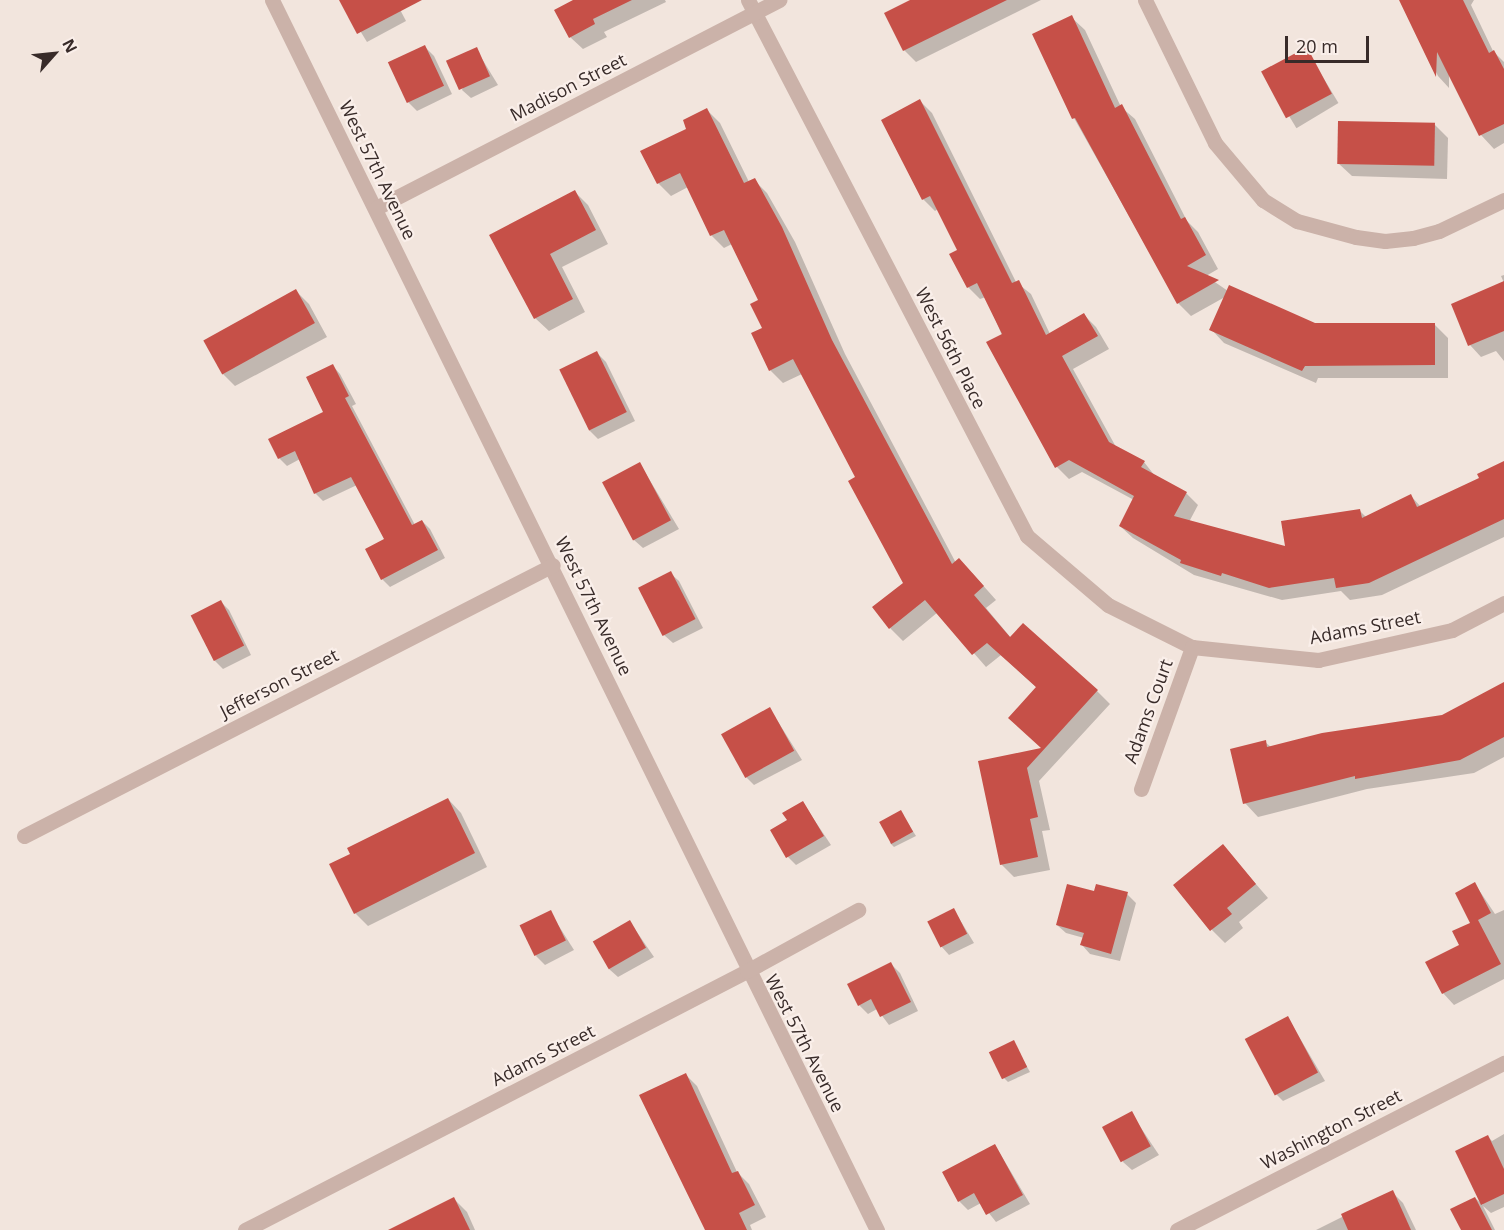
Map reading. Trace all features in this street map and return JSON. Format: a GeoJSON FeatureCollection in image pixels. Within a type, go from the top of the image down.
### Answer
{"type":"FeatureCollection","features":[{"type":"Feature","properties":{"kind":"street","name":"West 57th Avenue"},"geometry":{"type":"LineString","coordinates":[[272,0],[553,565],[747,971],[877,1230]]}},
{"type":"Feature","properties":{"kind":"street","name":"Madison Street"},"geometry":{"type":"LineString","coordinates":[[376,208],[751,7],[779,0]]}},
{"type":"Feature","properties":{"kind":"street"},"geometry":{"type":"LineString","coordinates":[[1146,0],[1215,142],[1234,169],[1263,200],[1297,221],[1356,237],[1385,241],[1413,238],[1439,231],[1504,200]]}},
{"type":"Feature","properties":{"kind":"street","name":"West 56th Place"},"geometry":{"type":"LineString","coordinates":[[751,7],[1027,536],[1108,605],[1192,647]]}},
{"type":"Feature","properties":{"kind":"street","name":"Jefferson Street"},"geometry":{"type":"LineString","coordinates":[[24,837],[553,565]]}},
{"type":"Feature","properties":{"kind":"street","name":"Adams Street"},"geometry":{"type":"LineString","coordinates":[[1192,647],[1318,660],[1452,630],[1504,603]]}},
{"type":"Feature","properties":{"kind":"street","name":"Adams Court"},"geometry":{"type":"LineString","coordinates":[[1141,789],[1192,647]]}},
{"type":"Feature","properties":{"kind":"street","name":"Adams Street"},"geometry":{"type":"LineString","coordinates":[[245,1230],[747,971],[858,910]]}},
{"type":"Feature","properties":{"kind":"street","name":"Washington Street"},"geometry":{"type":"LineString","coordinates":[[1177,1230],[1504,1063]]}},
{"type":"Feature","properties":{"kind":"building"},"geometry":{"type":"Polygon","coordinates":[[[339,0],[422,0],[357,34],[339,0]]]}},
{"type":"Feature","properties":{"kind":"building"},"geometry":{"type":"Polygon","coordinates":[[[573,0],[632,0],[593,19],[595,24],[569,38],[554,10],[573,0]]]}},
{"type":"Feature","properties":{"kind":"building"},"geometry":{"type":"Polygon","coordinates":[[[910,0],[1007,0],[903,51],[884,13],[910,0]]]}},
{"type":"Feature","properties":{"kind":"building"},"geometry":{"type":"Polygon","coordinates":[[[1399,0],[1463,0],[1489,53],[1494,50],[1504,69],[1504,124],[1479,136],[1437,52],[1436,77],[1399,0]]]}},
{"type":"Feature","properties":{"kind":"building"},"geometry":{"type":"Polygon","coordinates":[[[1072,15],[1115,108],[1122,104],[1181,219],[1185,217],[1206,255],[1187,266],[1219,280],[1177,304],[1075,118],[1072,119],[1032,34],[1072,15]]]}},
{"type":"Feature","properties":{"kind":"building"},"geometry":{"type":"Polygon","coordinates":[[[425,45],[444,86],[407,103],[388,62],[425,45]]]}},
{"type":"Feature","properties":{"kind":"building"},"geometry":{"type":"Polygon","coordinates":[[[477,47],[490,76],[459,90],[446,61],[477,47]]]}},
{"type":"Feature","properties":{"kind":"building"},"geometry":{"type":"Polygon","coordinates":[[[1307,47],[1332,94],[1286,118],[1261,71],[1307,47]]]}},
{"type":"Feature","properties":{"kind":"building"},"geometry":{"type":"Polygon","coordinates":[[[920,99],[1012,283],[1019,280],[1046,335],[1084,313],[1098,336],[1062,356],[1109,442],[1145,461],[1141,467],[1187,492],[1174,516],[1285,546],[1281,521],[1360,509],[1362,518],[1411,494],[1417,507],[1479,478],[1477,474],[1504,461],[1504,519],[1369,583],[1336,588],[1334,578],[1269,588],[1222,573],[1221,576],[1180,563],[1181,560],[1119,526],[1134,496],[1069,460],[1055,468],[986,342],[1002,334],[977,283],[967,288],[949,254],[957,250],[930,196],[922,200],[881,120],[920,99]]]}},
{"type":"Feature","properties":{"kind":"building"},"geometry":{"type":"Polygon","coordinates":[[[707,108],[744,183],[755,178],[782,227],[832,340],[952,564],[959,558],[984,586],[974,595],[1010,637],[1023,623],[1098,690],[1027,768],[1038,817],[1030,819],[1038,857],[1000,865],[978,761],[1041,748],[1008,718],[1036,687],[987,643],[972,655],[925,600],[889,629],[872,607],[903,583],[848,481],[855,477],[793,359],[769,371],[751,333],[762,328],[750,304],[758,300],[724,230],[710,236],[680,173],[657,184],[640,151],[686,129],[683,120],[707,108]]]}},
{"type":"Feature","properties":{"kind":"building"},"geometry":{"type":"Polygon","coordinates":[[[1338,121],[1435,123],[1434,166],[1337,164],[1338,121]]]}},
{"type":"Feature","properties":{"kind":"building"},"geometry":{"type":"Polygon","coordinates":[[[575,190],[596,230],[550,254],[573,299],[534,319],[489,235],[575,190]]]}},
{"type":"Feature","properties":{"kind":"building"},"geometry":{"type":"Polygon","coordinates":[[[1504,281],[1504,331],[1468,346],[1451,304],[1504,281]]]}},
{"type":"Feature","properties":{"kind":"building"},"geometry":{"type":"Polygon","coordinates":[[[1229,285],[1315,323],[1435,323],[1435,365],[1305,366],[1302,371],[1209,330],[1229,285]]]}},
{"type":"Feature","properties":{"kind":"building"},"geometry":{"type":"Polygon","coordinates":[[[296,289],[315,323],[222,374],[203,340],[296,289]]]}},
{"type":"Feature","properties":{"kind":"building"},"geometry":{"type":"Polygon","coordinates":[[[597,351],[627,412],[589,431],[559,369],[597,351]]]}},
{"type":"Feature","properties":{"kind":"building"},"geometry":{"type":"Polygon","coordinates":[[[333,364],[349,396],[345,398],[412,525],[422,520],[438,550],[381,580],[365,549],[384,539],[351,477],[314,494],[295,451],[278,459],[268,439],[323,412],[306,377],[333,364]]]}},
{"type":"Feature","properties":{"kind":"building"},"geometry":{"type":"Polygon","coordinates":[[[640,462],[671,520],[633,540],[602,482],[640,462]]]}},
{"type":"Feature","properties":{"kind":"building"},"geometry":{"type":"Polygon","coordinates":[[[671,571],[696,619],[663,636],[638,588],[671,571]]]}},
{"type":"Feature","properties":{"kind":"building"},"geometry":{"type":"Polygon","coordinates":[[[221,600],[244,645],[214,661],[191,615],[221,600]]]}},
{"type":"Feature","properties":{"kind":"building"},"geometry":{"type":"Polygon","coordinates":[[[1504,682],[1504,737],[1460,760],[1355,779],[1355,776],[1243,804],[1230,749],[1266,740],[1267,747],[1322,733],[1442,715],[1504,682]]]}},
{"type":"Feature","properties":{"kind":"building"},"geometry":{"type":"Polygon","coordinates":[[[770,707],[794,751],[745,778],[721,734],[770,707]]]}},
{"type":"Feature","properties":{"kind":"building"},"geometry":{"type":"Polygon","coordinates":[[[448,798],[475,853],[354,914],[329,864],[350,854],[347,848],[448,798]]]}},
{"type":"Feature","properties":{"kind":"building"},"geometry":{"type":"Polygon","coordinates":[[[803,801],[824,836],[786,858],[770,830],[787,820],[782,813],[803,801]]]}},
{"type":"Feature","properties":{"kind":"building"},"geometry":{"type":"Polygon","coordinates":[[[901,810],[913,832],[891,844],[879,822],[901,810]]]}},
{"type":"Feature","properties":{"kind":"building"},"geometry":{"type":"Polygon","coordinates":[[[1223,844],[1256,884],[1227,908],[1232,914],[1210,931],[1173,885],[1223,844]]]}},
{"type":"Feature","properties":{"kind":"building"},"geometry":{"type":"Polygon","coordinates":[[[1475,882],[1491,913],[1478,920],[1501,964],[1442,994],[1425,962],[1459,945],[1452,931],[1470,923],[1455,893],[1475,882]]]}},
{"type":"Feature","properties":{"kind":"building"},"geometry":{"type":"Polygon","coordinates":[[[1067,884],[1094,891],[1096,884],[1128,892],[1111,954],[1080,945],[1084,933],[1056,925],[1067,884]]]}},
{"type":"Feature","properties":{"kind":"building"},"geometry":{"type":"Polygon","coordinates":[[[954,908],[967,934],[940,947],[927,922],[954,908]]]}},
{"type":"Feature","properties":{"kind":"building"},"geometry":{"type":"Polygon","coordinates":[[[551,910],[566,941],[534,956],[520,925],[551,910]]]}},
{"type":"Feature","properties":{"kind":"building"},"geometry":{"type":"Polygon","coordinates":[[[630,920],[646,948],[609,969],[593,942],[630,920]]]}},
{"type":"Feature","properties":{"kind":"building"},"geometry":{"type":"Polygon","coordinates":[[[891,962],[911,1002],[880,1017],[871,999],[858,1006],[847,984],[891,962]]]}},
{"type":"Feature","properties":{"kind":"building"},"geometry":{"type":"Polygon","coordinates":[[[1288,1016],[1318,1073],[1275,1096],[1245,1039],[1288,1016]]]}},
{"type":"Feature","properties":{"kind":"building"},"geometry":{"type":"Polygon","coordinates":[[[1014,1040],[1027,1067],[1002,1079],[989,1052],[1014,1040]]]}},
{"type":"Feature","properties":{"kind":"building"},"geometry":{"type":"Polygon","coordinates":[[[686,1073],[732,1173],[738,1171],[755,1205],[739,1213],[747,1230],[705,1230],[639,1095],[686,1073]]]}},
{"type":"Feature","properties":{"kind":"building"},"geometry":{"type":"Polygon","coordinates":[[[1132,1111],[1151,1146],[1121,1162],[1102,1127],[1132,1111]]]}},
{"type":"Feature","properties":{"kind":"building"},"geometry":{"type":"Polygon","coordinates":[[[1488,1135],[1504,1169],[1504,1194],[1481,1205],[1455,1151],[1488,1135]]]}},
{"type":"Feature","properties":{"kind":"building"},"geometry":{"type":"Polygon","coordinates":[[[995,1144],[1023,1195],[986,1215],[974,1193],[958,1202],[942,1172],[995,1144]]]}},
{"type":"Feature","properties":{"kind":"building"},"geometry":{"type":"Polygon","coordinates":[[[1393,1190],[1411,1230],[1348,1230],[1341,1214],[1393,1190]]]}},
{"type":"Feature","properties":{"kind":"building"},"geometry":{"type":"Polygon","coordinates":[[[454,1197],[470,1230],[388,1230],[454,1197]]]}},
{"type":"Feature","properties":{"kind":"building"},"geometry":{"type":"Polygon","coordinates":[[[1475,1197],[1492,1230],[1461,1230],[1450,1209],[1475,1197]]]}}]}
